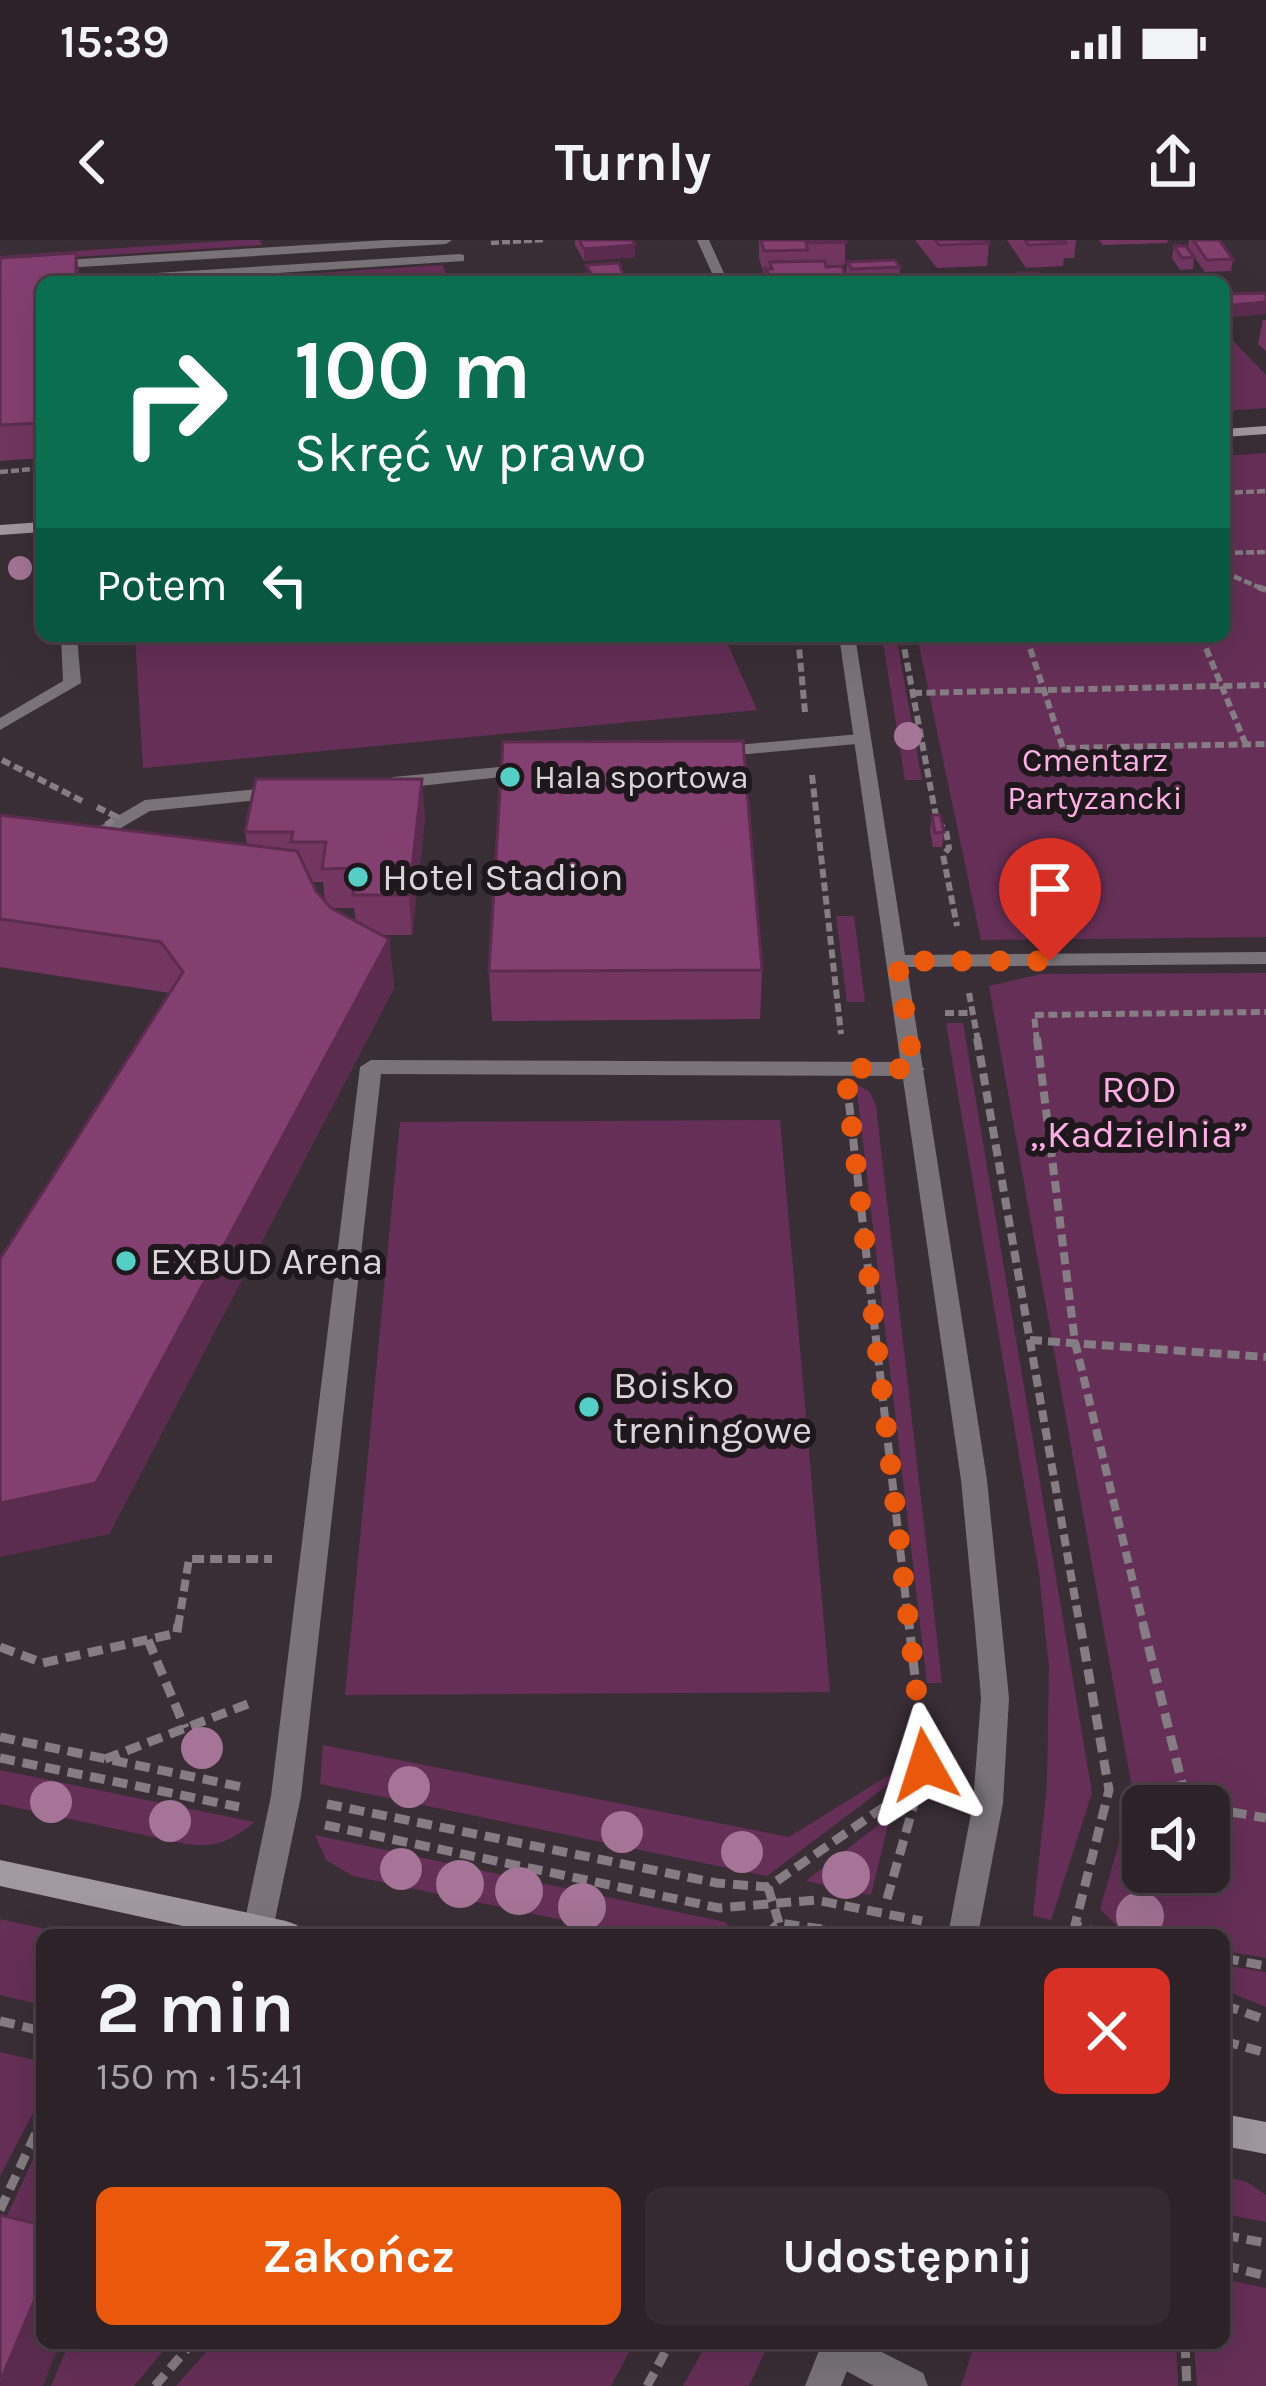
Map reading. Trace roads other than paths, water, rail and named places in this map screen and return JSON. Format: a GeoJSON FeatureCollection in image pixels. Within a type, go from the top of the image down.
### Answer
{"type":"FeatureCollection","features":[{"type":"Feature","properties":{"kind":"street"},"geometry":{"type":"LineString","coordinates":[[0,268],[446,240]]}},
{"type":"Feature","properties":{"kind":"street"},"geometry":{"type":"LineString","coordinates":[[703,240],[719,276]]}},
{"type":"Feature","properties":{"kind":"street"},"geometry":{"type":"LineString","coordinates":[[171,276],[460,258]]}},
{"type":"Feature","properties":{"kind":"street"},"geometry":{"type":"LineString","coordinates":[[1230,433],[1266,430]]}},
{"type":"Feature","properties":{"kind":"street"},"geometry":{"type":"LineString","coordinates":[[0,530],[36,527]]}},
{"type":"Feature","properties":{"kind":"street"},"geometry":{"type":"LineString","coordinates":[[0,725],[72,683],[69,642]]}},
{"type":"Feature","properties":{"kind":"street"},"geometry":{"type":"LineString","coordinates":[[848,642],[974,1480],[995,1698],[988,1803],[964,1929]]}},
{"type":"Feature","properties":{"kind":"street"},"geometry":{"type":"LineString","coordinates":[[694,754],[860,740]]}},
{"type":"Feature","properties":{"kind":"street"},"geometry":{"type":"LineString","coordinates":[[360,786],[551,767]]}},
{"type":"Feature","properties":{"kind":"street"},"geometry":{"type":"LineString","coordinates":[[75,839],[90,840],[145,806],[312,790]]}},
{"type":"Feature","properties":{"kind":"street"},"geometry":{"type":"LineString","coordinates":[[897,961],[1266,958]]}},
{"type":"Feature","properties":{"kind":"street"},"geometry":{"type":"LineString","coordinates":[[272,1929],[371,1066],[914,1069]]}},
{"type":"Feature","properties":{"kind":"street"},"geometry":{"type":"LineString","coordinates":[[0,1873],[258,1929]]}},
{"type":"Feature","properties":{"kind":"street"},"geometry":{"type":"LineString","coordinates":[[1230,2131],[1266,2138]]}},
{"type":"Feature","properties":{"kind":"street"},"geometry":{"type":"LineString","coordinates":[[823,2386],[837,2349]]}},
{"type":"Feature","properties":{"kind":"street"},"geometry":{"type":"LineString","coordinates":[[846,2349],[910,2386]]}},
{"type":"Feature","properties":{"kind":"place","name":"Hala sportowa"},"geometry":{"type":"Point","coordinates":[510,777]}},
{"type":"Feature","properties":{"kind":"place","name":"Hotel Stadion"},"geometry":{"type":"Point","coordinates":[358,877]}},
{"type":"Feature","properties":{"kind":"place","name":"EXBUD Arena"},"geometry":{"type":"Point","coordinates":[126,1261]}},
{"type":"Feature","properties":{"kind":"place","name":"Boisko treningowe"},"geometry":{"type":"Point","coordinates":[589,1407]}},
{"type":"Feature","properties":{"kind":"park label","name":"Cmentarz Partyzancki"},"geometry":{"type":"Point","coordinates":[1095,779]}},
{"type":"Feature","properties":{"kind":"park label","name":"ROD „Kadzielnia”"},"geometry":{"type":"Point","coordinates":[1139,1112]}}]}
